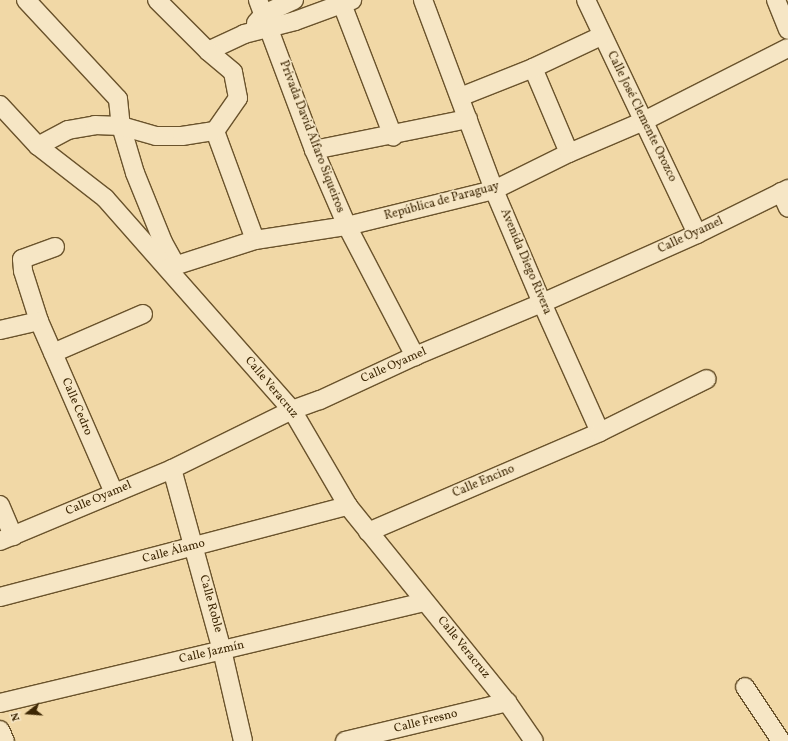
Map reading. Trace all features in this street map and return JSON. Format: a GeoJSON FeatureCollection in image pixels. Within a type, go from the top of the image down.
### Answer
{"type":"FeatureCollection","features":[{"type":"Feature","properties":{"kind":"street"},"geometry":{"type":"LineString","coordinates":[[26,0],[118,99],[121,126],[135,173],[172,267]]}},
{"type":"Feature","properties":{"kind":"street"},"geometry":{"type":"LineString","coordinates":[[38,146],[68,130],[95,125],[121,126],[156,136],[182,136],[215,131],[238,98],[233,72],[208,51],[157,0]]}},
{"type":"Feature","properties":{"kind":"street"},"geometry":{"type":"LineString","coordinates":[[208,51],[244,34],[264,14],[294,0]]}},
{"type":"Feature","properties":{"kind":"street","name":"Avenida Diego Rivera"},"geometry":{"type":"LineString","coordinates":[[423,0],[494,190],[542,303],[600,432]]}},
{"type":"Feature","properties":{"kind":"street","name":"Calle José Clemente Orozco"},"geometry":{"type":"LineString","coordinates":[[586,0],[601,36],[644,121],[697,234]]}},
{"type":"Feature","properties":{"kind":"street"},"geometry":{"type":"LineString","coordinates":[[776,0],[788,30]]}},
{"type":"Feature","properties":{"kind":"street"},"geometry":{"type":"LineString","coordinates":[[264,14],[347,2],[393,136]]}},
{"type":"Feature","properties":{"kind":"street","name":"Privada David Alfaro Siqueiros"},"geometry":{"type":"LineString","coordinates":[[264,14],[314,150],[347,226],[415,356]]}},
{"type":"Feature","properties":{"kind":"street"},"geometry":{"type":"LineString","coordinates":[[460,97],[533,68],[601,36]]}},
{"type":"Feature","properties":{"kind":"street","name":"República de Paraguay"},"geometry":{"type":"LineString","coordinates":[[172,267],[255,240],[347,226],[494,190],[569,154],[644,121],[788,48]]}},
{"type":"Feature","properties":{"kind":"street"},"geometry":{"type":"LineString","coordinates":[[533,68],[569,154]]}},
{"type":"Feature","properties":{"kind":"street","name":"Calle Veracruz"},"geometry":{"type":"LineString","coordinates":[[0,105],[38,146],[105,198],[172,267],[292,410],[348,506],[424,602],[507,702],[534,741]]}},
{"type":"Feature","properties":{"kind":"street"},"geometry":{"type":"LineString","coordinates":[[314,150],[393,136],[468,120]]}},
{"type":"Feature","properties":{"kind":"street"},"geometry":{"type":"LineString","coordinates":[[215,131],[255,240]]}},
{"type":"Feature","properties":{"kind":"street"},"geometry":{"type":"LineString","coordinates":[[784,190],[788,208]]}},
{"type":"Feature","properties":{"kind":"street","name":"Calle Oyamel"},"geometry":{"type":"LineString","coordinates":[[6,538],[172,469],[292,410],[320,400],[415,356],[542,303],[697,234],[784,190]]}},
{"type":"Feature","properties":{"kind":"street","name":"Calle Cedro"},"geometry":{"type":"LineString","coordinates":[[55,246],[22,258],[23,271],[39,320],[114,493]]}},
{"type":"Feature","properties":{"kind":"street"},"geometry":{"type":"LineString","coordinates":[[53,353],[143,314]]}},
{"type":"Feature","properties":{"kind":"street"},"geometry":{"type":"LineString","coordinates":[[0,330],[39,320]]}},
{"type":"Feature","properties":{"kind":"street","name":"Calle Encino"},"geometry":{"type":"LineString","coordinates":[[368,532],[600,432],[707,379]]}},
{"type":"Feature","properties":{"kind":"street","name":"Calle Roble"},"geometry":{"type":"LineString","coordinates":[[172,469],[222,650],[243,741]]}},
{"type":"Feature","properties":{"kind":"street"},"geometry":{"type":"LineString","coordinates":[[0,505],[6,538]]}},
{"type":"Feature","properties":{"kind":"street","name":"Calle Álamo"},"geometry":{"type":"LineString","coordinates":[[0,597],[348,506]]}},
{"type":"Feature","properties":{"kind":"street","name":"Calle Jazmín"},"geometry":{"type":"LineString","coordinates":[[0,703],[424,602]]}},
{"type":"Feature","properties":{"kind":"street"},"geometry":{"type":"LineString","coordinates":[[744,687],[781,741]]}},
{"type":"Feature","properties":{"kind":"street","name":"Calle Fresno"},"geometry":{"type":"LineString","coordinates":[[345,741],[507,702]]}},
{"type":"Feature","properties":{"kind":"street"},"geometry":{"type":"LineString","coordinates":[[0,730],[5,741]]}}]}
